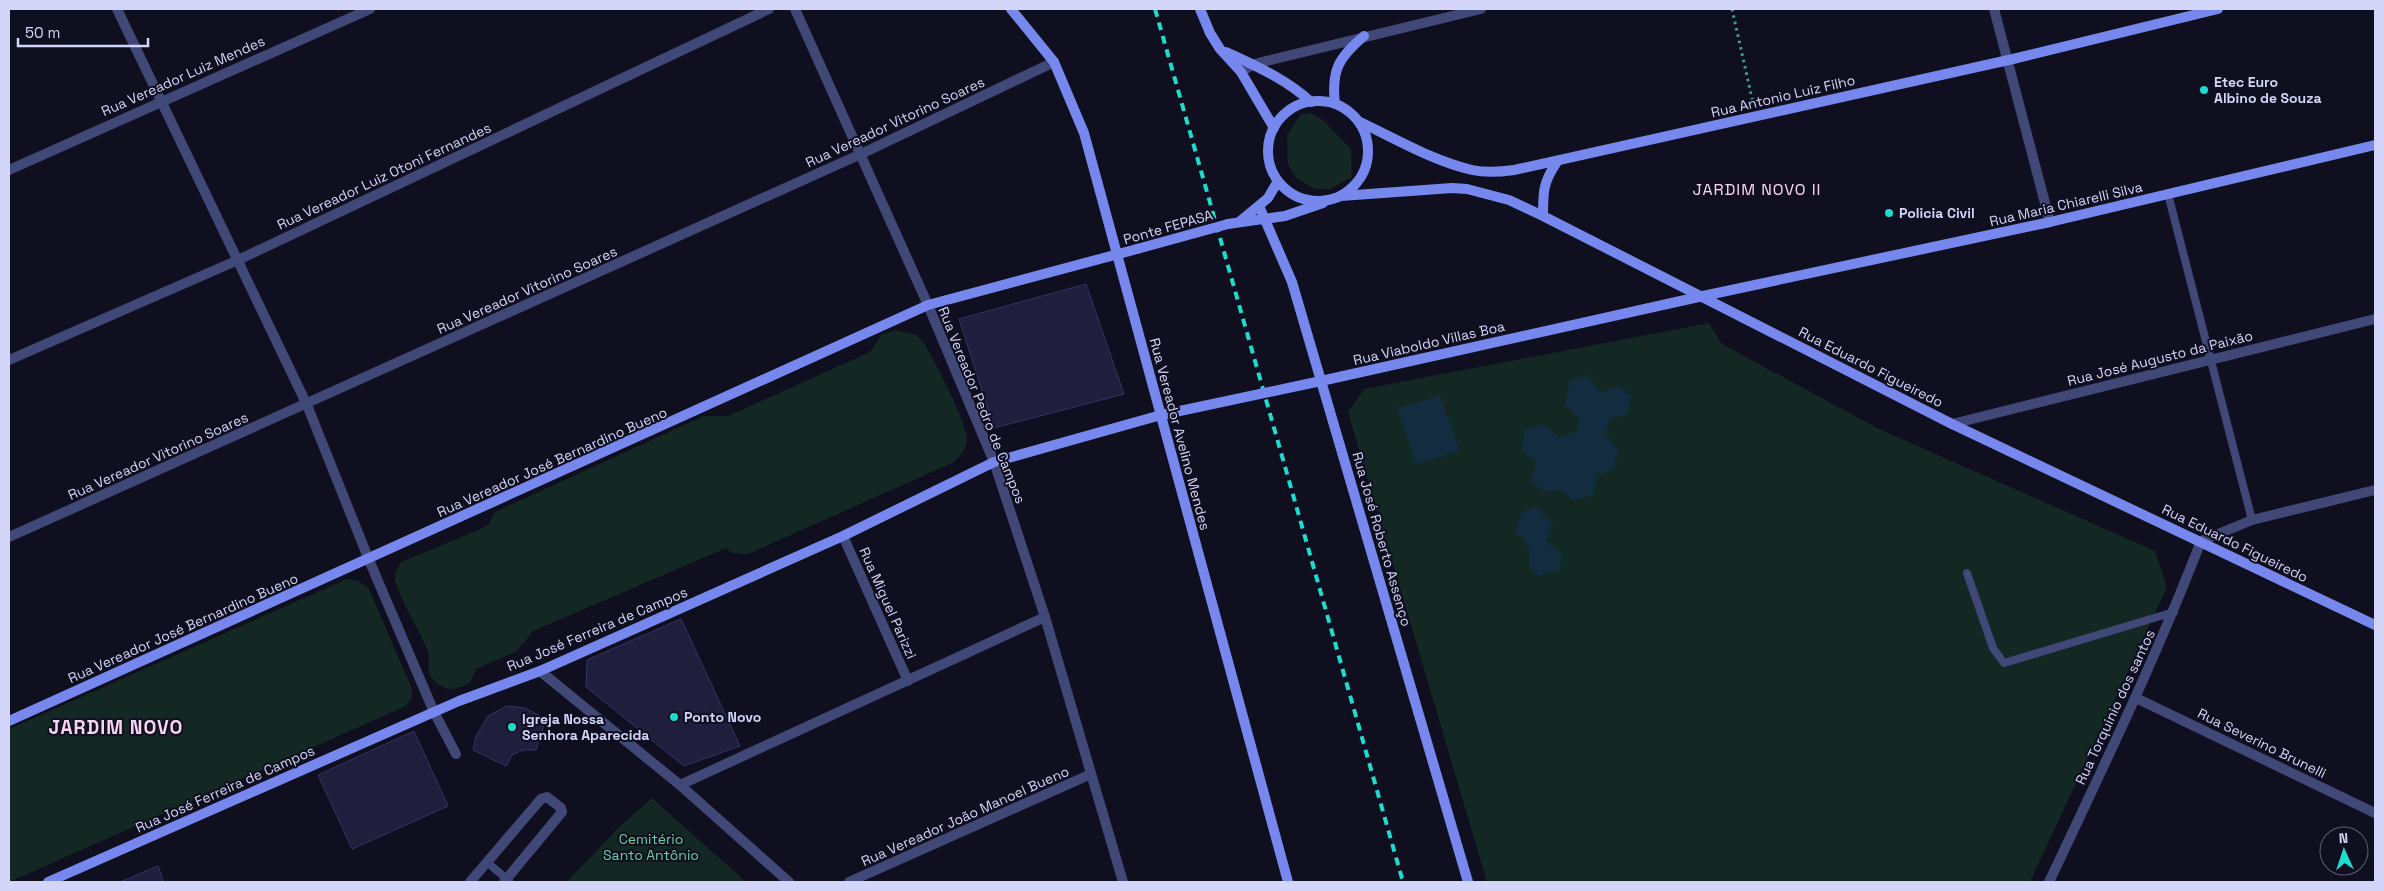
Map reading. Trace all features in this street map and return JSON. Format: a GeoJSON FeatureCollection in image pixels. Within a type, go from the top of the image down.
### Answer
{"type":"FeatureCollection","features":[{"type":"Feature","properties":{"kind":"main road","name":"Rua Vereador Avelino Mendes"},"geometry":{"type":"LineString","coordinates":[[1011,9],[1054,62],[1084,133],[1288,882]]}},
{"type":"Feature","properties":{"kind":"main road"},"geometry":{"type":"LineString","coordinates":[[1200,9],[1210,33],[1220,49],[1241,72],[1274,128]]}},
{"type":"Feature","properties":{"kind":"main road","name":"Rua Antonio Luiz Filho"},"geometry":{"type":"LineString","coordinates":[[1360,122],[1428,155],[1472,170],[1493,172],[1557,162],[2007,60],[2218,9]]}},
{"type":"Feature","properties":{"kind":"main road"},"geometry":{"type":"LineString","coordinates":[[1335,104],[1334,76],[1340,60],[1364,36]]}},
{"type":"Feature","properties":{"kind":"main road"},"geometry":{"type":"LineString","coordinates":[[1220,49],[1288,82],[1311,102]]}},
{"type":"Feature","properties":{"kind":"main road"},"geometry":{"type":"LineString","coordinates":[[1311,102],[1335,104],[1344,108],[1360,122],[1368,142],[1368,164],[1358,183],[1341,196],[1326,201],[1308,200],[1291,194],[1278,181],[1271,168],[1268,152],[1274,128],[1283,115],[1296,106],[1311,102]]}},
{"type":"Feature","properties":{"kind":"main road","name":"Rua Maria Chiarelli Silva"},"geometry":{"type":"LineString","coordinates":[[1703,296],[2050,222],[2375,145]]}},
{"type":"Feature","properties":{"kind":"main road"},"geometry":{"type":"LineString","coordinates":[[1543,216],[1543,192],[1547,177],[1557,162]]}},
{"type":"Feature","properties":{"kind":"main road"},"geometry":{"type":"LineString","coordinates":[[1239,222],[1259,206],[1275,188],[1278,181]]}},
{"type":"Feature","properties":{"kind":"main road","name":"Rua Eduardo Figueiredo"},"geometry":{"type":"LineString","coordinates":[[1341,196],[1423,189],[1467,189],[1509,200],[1703,296],[1952,424],[2375,625]]}},
{"type":"Feature","properties":{"kind":"main road","name":"Ponte FEPASA"},"geometry":{"type":"LineString","coordinates":[[1117,256],[1228,224],[1265,220],[1300,213],[1326,201]]}},
{"type":"Feature","properties":{"kind":"main road","name":"Rua José Roberto Assenço"},"geometry":{"type":"LineString","coordinates":[[1259,206],[1292,282],[1468,882]]}},
{"type":"Feature","properties":{"kind":"main road","name":"Rua Vereador José Bernardino Bueno"},"geometry":{"type":"LineString","coordinates":[[9,721],[369,560],[928,305],[1117,256]]}},
{"type":"Feature","properties":{"kind":"main road","name":"Rua Viaboldo Villas Boa"},"geometry":{"type":"LineString","coordinates":[[1161,415],[1703,296]]}},
{"type":"Feature","properties":{"kind":"main road","name":"Rua José Ferreira de Campos"},"geometry":{"type":"LineString","coordinates":[[48,882],[434,712],[540,671],[843,536],[994,462],[1161,415]]}},
{"type":"Feature","properties":{"kind":"street"},"geometry":{"type":"LineString","coordinates":[[117,9],[307,405],[369,560],[434,712],[456,754]]}},
{"type":"Feature","properties":{"kind":"street","name":"Rua Vereador Luiz Mendes"},"geometry":{"type":"LineString","coordinates":[[9,170],[370,9]]}},
{"type":"Feature","properties":{"kind":"street","name":"Rua Vereador Luiz Otoni Fernandes"},"geometry":{"type":"LineString","coordinates":[[9,360],[238,260],[769,9]]}},
{"type":"Feature","properties":{"kind":"street","name":"Rua Vereador Pedro de Campos"},"geometry":{"type":"LineString","coordinates":[[795,9],[928,305],[994,462],[1046,617],[1123,882]]}},
{"type":"Feature","properties":{"kind":"street"},"geometry":{"type":"LineString","coordinates":[[1241,72],[1254,64],[1481,9]]}},
{"type":"Feature","properties":{"kind":"street"},"geometry":{"type":"LineString","coordinates":[[1994,9],[2050,222]]}},
{"type":"Feature","properties":{"kind":"street","name":"Rua Vereador Vitorino Soares"},"geometry":{"type":"LineString","coordinates":[[9,538],[861,154],[1054,62]]}},
{"type":"Feature","properties":{"kind":"street","name":"Rua José Augusto da Paixão"},"geometry":{"type":"LineString","coordinates":[[1952,424],[2211,358],[2375,319]]}},
{"type":"Feature","properties":{"kind":"street"},"geometry":{"type":"LineString","coordinates":[[2201,542],[2252,520],[2375,490]]}},
{"type":"Feature","properties":{"kind":"street","name":"Rua Miguel Parizzi"},"geometry":{"type":"LineString","coordinates":[[843,536],[908,680]]}},
{"type":"Feature","properties":{"kind":"street","name":"Rua Torquinio dos santos"},"geometry":{"type":"LineString","coordinates":[[2049,882],[2136,698],[2174,612],[2201,542]]}},
{"type":"Feature","properties":{"kind":"street"},"geometry":{"type":"LineString","coordinates":[[680,785],[1046,617]]}},
{"type":"Feature","properties":{"kind":"street"},"geometry":{"type":"LineString","coordinates":[[540,671],[680,785],[789,882]]}},
{"type":"Feature","properties":{"kind":"street","name":"Rua Severino Brunelli"},"geometry":{"type":"LineString","coordinates":[[2136,698],[2375,813]]}},
{"type":"Feature","properties":{"kind":"street","name":"Rua Vereador João Manoel Bueno"},"geometry":{"type":"LineString","coordinates":[[850,882],[1091,774]]}},
{"type":"Feature","properties":{"kind":"street"},"geometry":{"type":"LineString","coordinates":[[470,882],[542,799],[547,797],[562,812],[507,881]]}},
{"type":"Feature","properties":{"kind":"lane"},"geometry":{"type":"LineString","coordinates":[[2168,194],[2252,520]]}},
{"type":"Feature","properties":{"kind":"lane"},"geometry":{"type":"LineString","coordinates":[[1967,573],[1993,648],[2004,663],[2174,612]]}},
{"type":"Feature","properties":{"kind":"lane"},"geometry":{"type":"LineString","coordinates":[[488,863],[507,881]]}},
{"type":"Feature","properties":{"kind":"path"},"geometry":{"type":"LineString","coordinates":[[1732,9],[1756,116]]}},
{"type":"Feature","properties":{"kind":"green space"},"geometry":{"type":"Polygon","coordinates":[[[1311,113],[1324,121],[1351,149],[1352,177],[1330,189],[1315,189],[1295,177],[1288,164],[1287,135],[1301,114],[1311,113]]]}},
{"type":"Feature","properties":{"kind":"green space"},"geometry":{"type":"Polygon","coordinates":[[[1709,323],[1722,344],[1879,429],[2155,551],[2167,587],[2030,882],[1487,882],[1348,412],[1364,389],[1709,323]]]}},
{"type":"Feature","properties":{"kind":"green space"},"geometry":{"type":"Polygon","coordinates":[[[895,330],[916,335],[924,343],[962,421],[967,440],[962,453],[952,463],[748,554],[732,553],[726,548],[533,631],[517,651],[476,669],[470,683],[462,687],[450,689],[442,687],[433,680],[429,671],[429,655],[395,580],[395,573],[401,562],[481,529],[488,525],[495,512],[704,416],[728,416],[870,352],[881,335],[895,330]]]}},
{"type":"Feature","properties":{"kind":"green space"},"geometry":{"type":"Polygon","coordinates":[[[347,579],[359,581],[369,589],[412,689],[412,698],[406,706],[9,882],[9,729],[347,579]]]}},
{"type":"Feature","properties":{"kind":"green space","name":"Cemitério Santo Antônio"},"geometry":{"type":"Polygon","coordinates":[[[652,798],[746,882],[567,882],[617,829],[652,798]]]}},
{"type":"Feature","properties":{"kind":"water"},"geometry":{"type":"Polygon","coordinates":[[[1587,375],[1601,393],[1620,386],[1632,397],[1626,415],[1610,418],[1605,435],[1618,449],[1614,469],[1597,475],[1594,495],[1573,500],[1561,490],[1544,491],[1531,481],[1536,461],[1521,451],[1524,430],[1543,424],[1560,437],[1577,431],[1579,419],[1565,404],[1570,380],[1587,375]]]}},
{"type":"Feature","properties":{"kind":"water"},"geometry":{"type":"Polygon","coordinates":[[[1440,396],[1460,451],[1416,464],[1397,408],[1440,396]]]}},
{"type":"Feature","properties":{"kind":"water"},"geometry":{"type":"Polygon","coordinates":[[[1537,507],[1553,524],[1546,541],[1562,554],[1559,570],[1538,576],[1529,566],[1529,551],[1526,542],[1515,532],[1522,512],[1537,507]]]}},
{"type":"Feature","properties":{"kind":"building"},"geometry":{"type":"Polygon","coordinates":[[[1086,284],[1124,394],[994,428],[959,319],[1086,284]]]}},
{"type":"Feature","properties":{"kind":"building","name":"Ponto Novo"},"geometry":{"type":"Polygon","coordinates":[[[681,619],[740,746],[684,766],[586,687],[587,660],[681,619]]]}},
{"type":"Feature","properties":{"kind":"building","name":"Igreja Nossa Senhora Aparecida"},"geometry":{"type":"Polygon","coordinates":[[[507,706],[525,708],[546,719],[536,750],[523,750],[512,755],[506,766],[473,750],[476,736],[488,716],[507,706]]]}},
{"type":"Feature","properties":{"kind":"building"},"geometry":{"type":"Polygon","coordinates":[[[414,731],[448,806],[352,849],[318,775],[414,731]]]}},
{"type":"Feature","properties":{"kind":"building"},"geometry":{"type":"Polygon","coordinates":[[[158,866],[164,882],[120,882],[158,866]]]}},
{"type":"Feature","properties":{"kind":"railway"},"geometry":{"type":"LineString","coordinates":[[1155,9],[1403,882]]}},
{"type":"Feature","properties":{"kind":"place","name":"Etec Euro Albino de Souza"},"geometry":{"type":"Point","coordinates":[2204,90]}},
{"type":"Feature","properties":{"kind":"place","name":"Policia Civil"},"geometry":{"type":"Point","coordinates":[1889,213]}},
{"type":"Feature","properties":{"kind":"place","name":"Ponto Novo"},"geometry":{"type":"Point","coordinates":[674,717]}},
{"type":"Feature","properties":{"kind":"place","name":"Igreja Nossa Senhora Aparecida"},"geometry":{"type":"Point","coordinates":[512,727]}},
{"type":"Feature","properties":{"kind":"district","name":"JARDIM NOVO II"},"geometry":{"type":"Point","coordinates":[1757,189]}},
{"type":"Feature","properties":{"kind":"district","name":"JARDIM NOVO"},"geometry":{"type":"Point","coordinates":[116,727]}}]}
